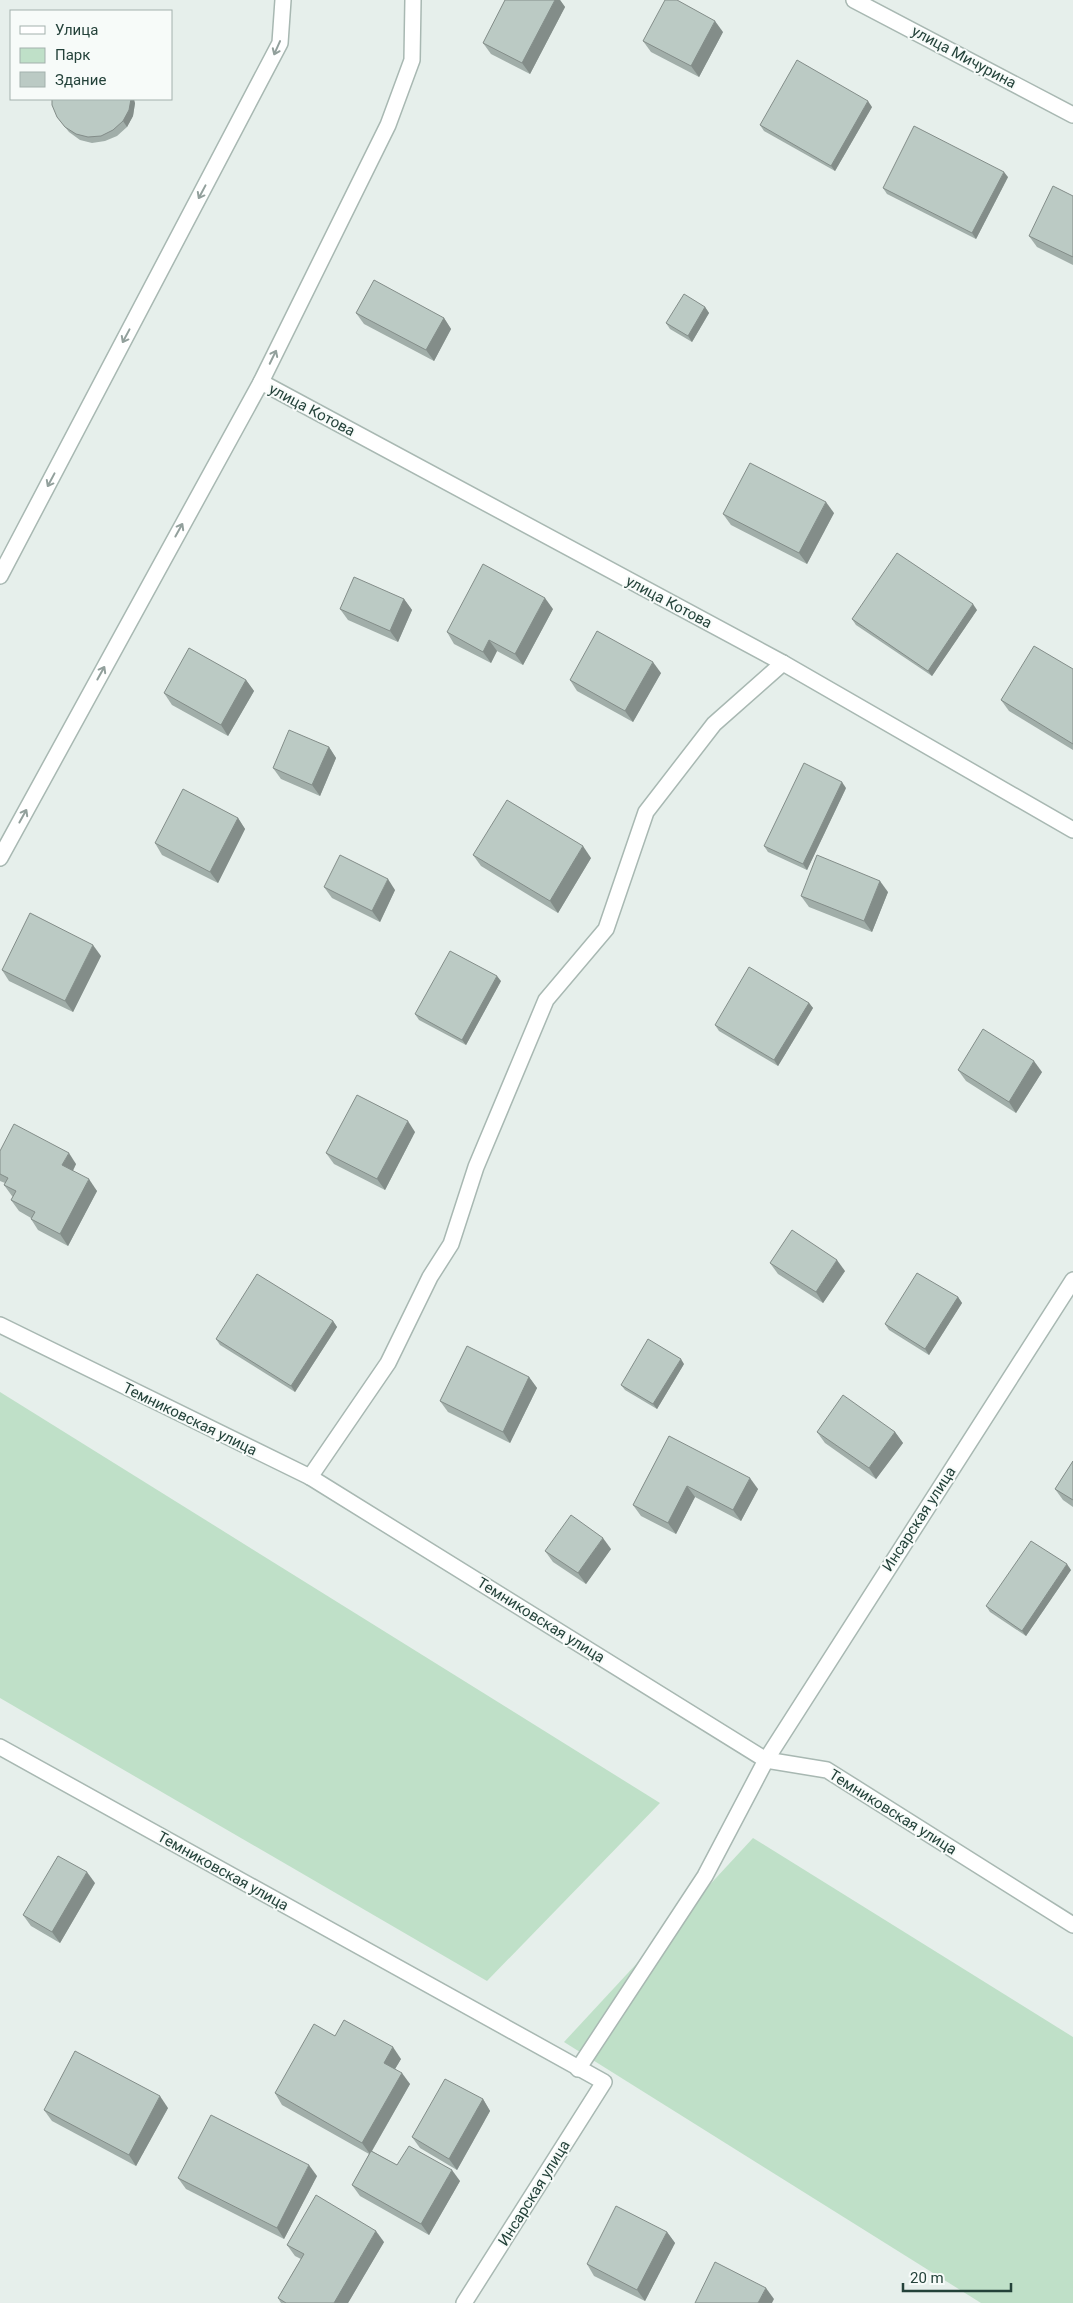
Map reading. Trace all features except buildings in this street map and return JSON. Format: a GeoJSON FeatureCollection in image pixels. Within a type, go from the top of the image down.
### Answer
{"type":"FeatureCollection","features":[{"type":"Feature","properties":{"kind":"street"},"geometry":{"type":"LineString","coordinates":[[0,576],[280,43],[284,0]]}},
{"type":"Feature","properties":{"kind":"street"},"geometry":{"type":"LineString","coordinates":[[0,858],[261,382],[388,125],[412,60],[413,0]]}},
{"type":"Feature","properties":{"kind":"street","name":"улица Мичурина"},"geometry":{"type":"LineString","coordinates":[[854,0],[1073,115]]}},
{"type":"Feature","properties":{"kind":"street","name":"улица Котова"},"geometry":{"type":"LineString","coordinates":[[261,382],[784,663],[1073,830]]}},
{"type":"Feature","properties":{"kind":"street"},"geometry":{"type":"LineString","coordinates":[[310,1478],[388,1363],[430,1277],[452,1244],[476,1167],[546,1000],[606,929],[646,812],[714,724],[784,663]]}},
{"type":"Feature","properties":{"kind":"street","name":"Инсарская улица"},"geometry":{"type":"LineString","coordinates":[[578,2069],[705,1876],[766,1760],[1073,1280]]}},
{"type":"Feature","properties":{"kind":"street","name":"Темниковская улица"},"geometry":{"type":"LineString","coordinates":[[0,1325],[310,1478],[766,1760],[827,1770],[1073,1925]]}},
{"type":"Feature","properties":{"kind":"street","name":"Темниковская улица"},"geometry":{"type":"LineString","coordinates":[[0,1747],[604,2082]]}},
{"type":"Feature","properties":{"kind":"street","name":"Инсарская улица"},"geometry":{"type":"LineString","coordinates":[[464,2303],[604,2082]]}},
{"type":"Feature","properties":{"kind":"green space"},"geometry":{"type":"Polygon","coordinates":[[[0,1392],[660,1803],[487,1981],[0,1698],[0,1392]]]}},
{"type":"Feature","properties":{"kind":"green space"},"geometry":{"type":"Polygon","coordinates":[[[753,1838],[1073,2037],[1073,2303],[981,2303],[564,2042],[753,1838]]]}}]}
